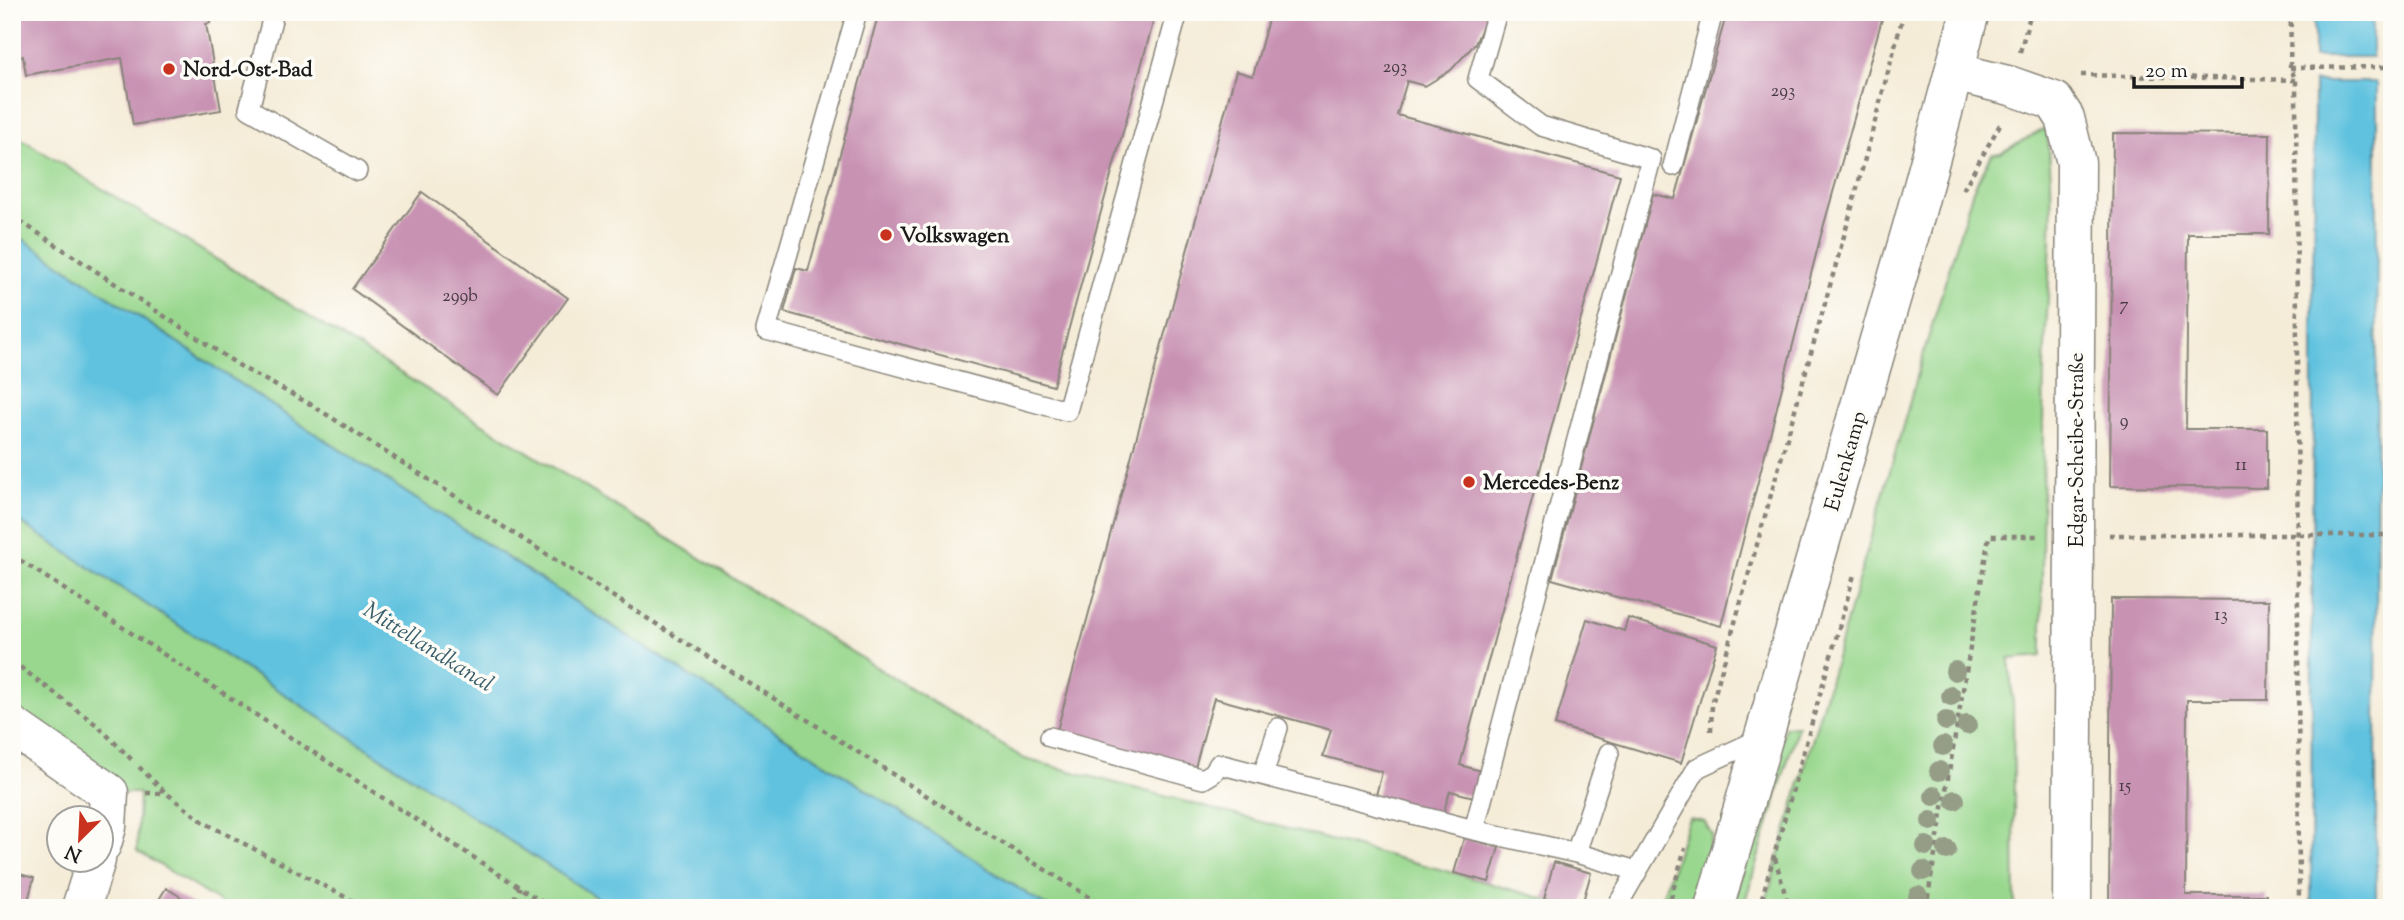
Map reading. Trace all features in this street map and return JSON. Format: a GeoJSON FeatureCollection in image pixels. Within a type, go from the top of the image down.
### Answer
{"type":"FeatureCollection","features":[{"type":"Feature","properties":{"kind":"street","name":"Eulenkamp"},"geometry":{"type":"LineString","coordinates":[[1714,908],[1766,737],[1912,227],[1970,12]]}},
{"type":"Feature","properties":{"kind":"street","name":"Edgar-Scheibe-Straße"},"geometry":{"type":"LineString","coordinates":[[1954,72],[2011,86],[2054,101],[2065,118],[2076,163],[2073,908]]}},
{"type":"Feature","properties":{"kind":"street"},"geometry":{"type":"LineString","coordinates":[[12,726],[109,793],[108,804]]}},
{"type":"Feature","properties":{"kind":"street"},"geometry":{"type":"LineString","coordinates":[[81,908],[92,874]]}},
{"type":"Feature","properties":{"kind":"lane"},"geometry":{"type":"LineString","coordinates":[[274,12],[249,109],[357,171]]}},
{"type":"Feature","properties":{"kind":"lane"},"geometry":{"type":"LineString","coordinates":[[857,12],[766,330],[1067,411],[1178,12]]}},
{"type":"Feature","properties":{"kind":"lane"},"geometry":{"type":"LineString","coordinates":[[1474,830],[1651,159],[1541,126],[1478,79],[1497,12]]}},
{"type":"Feature","properties":{"kind":"lane"},"geometry":{"type":"LineString","coordinates":[[1673,166],[1713,12]]}},
{"type":"Feature","properties":{"kind":"lane"},"geometry":{"type":"LineString","coordinates":[[1263,775],[1278,728]]}},
{"type":"Feature","properties":{"kind":"lane"},"geometry":{"type":"LineString","coordinates":[[1050,737],[1203,779],[1213,774],[1219,764],[1474,830],[1576,853],[1637,871]]}},
{"type":"Feature","properties":{"kind":"lane"},"geometry":{"type":"LineString","coordinates":[[1616,908],[1697,768],[1766,737]]}},
{"type":"Feature","properties":{"kind":"lane"},"geometry":{"type":"LineString","coordinates":[[1576,853],[1609,753]]}},
{"type":"Feature","properties":{"kind":"path"},"geometry":{"type":"LineString","coordinates":[[1710,761],[1712,704],[1904,12]]}},
{"type":"Feature","properties":{"kind":"path"},"geometry":{"type":"LineString","coordinates":[[1959,197],[2004,116],[2031,12]]}},
{"type":"Feature","properties":{"kind":"path"},"geometry":{"type":"LineString","coordinates":[[2291,12],[2290,68],[2296,80],[2299,908]]}},
{"type":"Feature","properties":{"kind":"path"},"geometry":{"type":"LineString","coordinates":[[2290,68],[2392,67]]}},
{"type":"Feature","properties":{"kind":"path"},"geometry":{"type":"LineString","coordinates":[[2080,75],[2296,80]]}},
{"type":"Feature","properties":{"kind":"path"},"geometry":{"type":"LineString","coordinates":[[12,216],[243,368],[310,404],[1107,908]]}},
{"type":"Feature","properties":{"kind":"path"},"geometry":{"type":"LineString","coordinates":[[1926,908],[1989,536],[2392,535]]}},
{"type":"Feature","properties":{"kind":"path"},"geometry":{"type":"LineString","coordinates":[[12,555],[551,908]]}},
{"type":"Feature","properties":{"kind":"path"},"geometry":{"type":"LineString","coordinates":[[1759,908],[1854,574]]}},
{"type":"Feature","properties":{"kind":"path"},"geometry":{"type":"LineString","coordinates":[[12,661],[98,726],[166,793],[205,823],[366,908]]}},
{"type":"Feature","properties":{"kind":"path"},"geometry":{"type":"LineString","coordinates":[[1775,857],[1789,908]]}},
{"type":"Feature","properties":{"kind":"path"},"geometry":{"type":"LineString","coordinates":[[509,908],[520,887]]}},
{"type":"Feature","properties":{"kind":"green space"},"geometry":{"type":"Polygon","coordinates":[[[2046,128],[2051,187],[2051,248],[2044,368],[2042,656],[2009,659],[2013,703],[2015,908],[1764,908],[1973,190],[1992,154],[2000,153],[2046,128]]]}},
{"type":"Feature","properties":{"kind":"green space"},"geometry":{"type":"Polygon","coordinates":[[[12,133],[1025,759],[1454,873],[1575,908],[1049,908],[294,420],[12,232],[12,133]]]}},
{"type":"Feature","properties":{"kind":"green space"},"geometry":{"type":"Polygon","coordinates":[[[12,517],[613,908],[229,908],[137,851],[139,793],[109,793],[12,726],[12,517]]]}},
{"type":"Feature","properties":{"kind":"green space"},"geometry":{"type":"Polygon","coordinates":[[[1798,726],[1743,908],[1731,908],[1785,727],[1798,726]]]}},
{"type":"Feature","properties":{"kind":"green space"},"geometry":{"type":"Polygon","coordinates":[[[1689,818],[1704,821],[1712,835],[1691,908],[1637,908],[1647,898],[1660,903],[1689,818]]]}},
{"type":"Feature","properties":{"kind":"water"},"geometry":{"type":"Polygon","coordinates":[[[2314,12],[2372,12],[2372,57],[2314,57],[2314,12]]]}},
{"type":"Feature","properties":{"kind":"water"},"geometry":{"type":"Polygon","coordinates":[[[2314,82],[2377,82],[2376,908],[2311,908],[2314,82]]]}},
{"type":"Feature","properties":{"kind":"water","name":"Mittellandkanal"},"geometry":{"type":"Polygon","coordinates":[[[12,232],[294,420],[1049,908],[613,908],[12,517],[12,232]]]}},
{"type":"Feature","properties":{"kind":"building","name":"Nord-Ost-Bad"},"geometry":{"type":"Polygon","coordinates":[[[12,12],[203,12],[204,18],[209,17],[210,23],[206,24],[221,110],[133,125],[122,58],[26,75],[23,56],[12,63],[12,12]]]}},
{"type":"Feature","properties":{"kind":"building"},"geometry":{"type":"Polygon","coordinates":[[[879,12],[1156,12],[1053,386],[784,312],[796,268],[808,271],[879,12]]]}},
{"type":"Feature","properties":{"kind":"building"},"geometry":{"type":"Polygon","coordinates":[[[1270,12],[1489,12],[1475,44],[1451,70],[1425,86],[1407,81],[1397,115],[1620,175],[1460,765],[1481,771],[1474,797],[1450,791],[1442,817],[1375,799],[1382,772],[1323,756],[1331,730],[1214,698],[1194,771],[1056,734],[1236,71],[1253,76],[1270,12]]]}},
{"type":"Feature","properties":{"kind":"building"},"geometry":{"type":"Polygon","coordinates":[[[1727,12],[1884,12],[1821,235],[1721,626],[1552,579],[1653,194],[1675,199],[1727,12]]]}},
{"type":"Feature","properties":{"kind":"building"},"geometry":{"type":"Polygon","coordinates":[[[2113,133],[2270,134],[2269,234],[2188,234],[2186,429],[2267,429],[2267,488],[2110,486],[2113,133]]]}},
{"type":"Feature","properties":{"kind":"building"},"geometry":{"type":"Polygon","coordinates":[[[422,192],[568,298],[498,395],[352,289],[422,192]]]}},
{"type":"Feature","properties":{"kind":"building"},"geometry":{"type":"Polygon","coordinates":[[[2111,599],[2269,600],[2268,700],[2187,700],[2186,895],[2267,895],[2267,908],[2109,908],[2111,599]]]}},
{"type":"Feature","properties":{"kind":"building"},"geometry":{"type":"Polygon","coordinates":[[[1628,618],[1717,645],[1681,763],[1555,725],[1587,619],[1624,631],[1628,618]]]}},
{"type":"Feature","properties":{"kind":"building"},"geometry":{"type":"Polygon","coordinates":[[[1464,838],[1499,847],[1489,882],[1454,873],[1464,838]]]}},
{"type":"Feature","properties":{"kind":"building"},"geometry":{"type":"Polygon","coordinates":[[[1554,862],[1591,873],[1581,908],[1544,899],[1554,862]]]}},
{"type":"Feature","properties":{"kind":"building"},"geometry":{"type":"Polygon","coordinates":[[[12,872],[34,878],[26,908],[12,908],[12,872]]]}},
{"type":"Feature","properties":{"kind":"building"},"geometry":{"type":"Polygon","coordinates":[[[166,888],[199,908],[154,908],[166,888]]]}},
{"type":"Feature","properties":{"kind":"place","name":"Nord-Ost-Bad"},"geometry":{"type":"Point","coordinates":[169,69]}},
{"type":"Feature","properties":{"kind":"place","name":"Volkswagen"},"geometry":{"type":"Point","coordinates":[886,235]}},
{"type":"Feature","properties":{"kind":"place","name":"Mercedes-Benz"},"geometry":{"type":"Point","coordinates":[1469,482]}}]}
